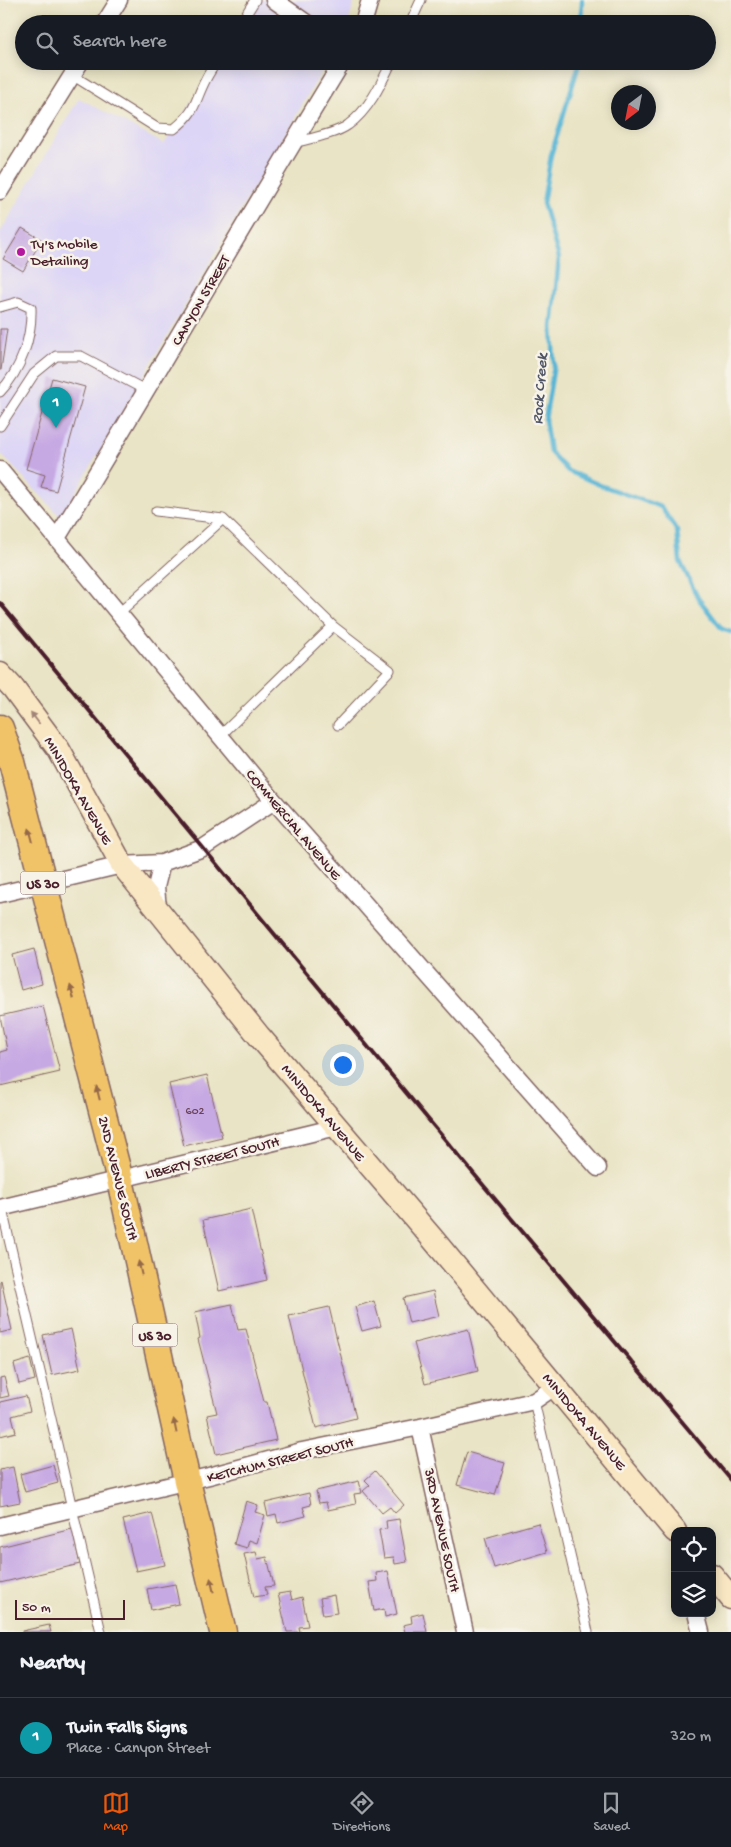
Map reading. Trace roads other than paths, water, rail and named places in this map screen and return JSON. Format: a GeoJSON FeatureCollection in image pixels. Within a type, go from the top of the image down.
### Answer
{"type":"FeatureCollection","features":[{"type":"Feature","properties":{"kind":"main road","name":"2ND AVENUE SOUTH"},"geometry":{"type":"LineString","coordinates":[[0,728],[12,762],[120,1180],[224,1632]]}},
{"type":"Feature","properties":{"kind":"street"},"geometry":{"type":"LineString","coordinates":[[109,15],[118,0]]}},
{"type":"Feature","properties":{"kind":"street"},"geometry":{"type":"LineString","coordinates":[[274,0],[295,15]]}},
{"type":"Feature","properties":{"kind":"street"},"geometry":{"type":"LineString","coordinates":[[366,15],[370,0]]}},
{"type":"Feature","properties":{"kind":"street"},"geometry":{"type":"LineString","coordinates":[[0,191],[75,70]]}},
{"type":"Feature","properties":{"kind":"street","name":"CANYON STREET"},"geometry":{"type":"LineString","coordinates":[[57,538],[337,70]]}},
{"type":"Feature","properties":{"kind":"street","name":"COMMERCIAL AVENUE"},"geometry":{"type":"LineString","coordinates":[[0,470],[274,801],[598,1168]]}},
{"type":"Feature","properties":{"kind":"street","name":"MINIDOKA AVENUE"},"geometry":{"type":"LineString","coordinates":[[0,674],[59,750],[122,865],[259,1036],[556,1386],[672,1527]]}},
{"type":"Feature","properties":{"kind":"street"},"geometry":{"type":"LineString","coordinates":[[0,894],[122,865],[162,864],[203,848],[274,801]]}},
{"type":"Feature","properties":{"kind":"street"},"geometry":{"type":"LineString","coordinates":[[158,909],[156,887],[162,864]]}},
{"type":"Feature","properties":{"kind":"street","name":"LIBERTY STREET SOUTH"},"geometry":{"type":"LineString","coordinates":[[0,1206],[120,1180],[337,1127]]}},
{"type":"Feature","properties":{"kind":"street","name":"KETCHUM STREET SOUTH"},"geometry":{"type":"LineString","coordinates":[[0,1526],[188,1481],[302,1451],[534,1401],[556,1386]]}},
{"type":"Feature","properties":{"kind":"street","name":"3RD AVENUE SOUTH"},"geometry":{"type":"LineString","coordinates":[[420,1427],[465,1632]]}},
{"type":"Feature","properties":{"kind":"street"},"geometry":{"type":"LineString","coordinates":[[716,1580],[731,1598]]}},
{"type":"Feature","properties":{"kind":"street"},"geometry":{"type":"LineString","coordinates":[[697,1617],[700,1632]]}},
{"type":"Feature","properties":{"kind":"lane"},"geometry":{"type":"LineString","coordinates":[[246,15],[255,0]]}},
{"type":"Feature","properties":{"kind":"lane"},"geometry":{"type":"LineString","coordinates":[[414,15],[421,0]]}},
{"type":"Feature","properties":{"kind":"lane"},"geometry":{"type":"LineString","coordinates":[[72,75],[157,128],[174,130],[185,121],[197,104],[205,80],[211,70]]}},
{"type":"Feature","properties":{"kind":"lane"},"geometry":{"type":"LineString","coordinates":[[292,143],[318,137],[347,126],[364,110],[388,70]]}},
{"type":"Feature","properties":{"kind":"lane"},"geometry":{"type":"LineString","coordinates":[[0,307],[18,302],[31,308],[32,323],[20,363],[0,392]]}},
{"type":"Feature","properties":{"kind":"lane"},"geometry":{"type":"LineString","coordinates":[[0,426],[34,374],[56,356],[81,356],[147,390]]}},
{"type":"Feature","properties":{"kind":"lane"},"geometry":{"type":"LineString","coordinates":[[156,511],[223,519],[333,626],[390,670],[338,725]]}},
{"type":"Feature","properties":{"kind":"lane"},"geometry":{"type":"LineString","coordinates":[[119,613],[223,519]]}},
{"type":"Feature","properties":{"kind":"lane"},"geometry":{"type":"LineString","coordinates":[[220,736],[333,626]]}},
{"type":"Feature","properties":{"kind":"lane"},"geometry":{"type":"LineString","coordinates":[[0,1206],[101,1632]]}},
{"type":"Feature","properties":{"kind":"lane"},"geometry":{"type":"LineString","coordinates":[[534,1401],[588,1632]]}},
{"type":"Feature","properties":{"kind":"waterway","name":"Rock Creek"},"geometry":{"type":"LineString","coordinates":[[581,15],[582,0]]}},
{"type":"Feature","properties":{"kind":"waterway","name":"Rock Creek"},"geometry":{"type":"LineString","coordinates":[[577,70],[551,155],[543,203],[559,258],[552,327],[554,365],[545,420],[550,452],[568,471],[600,485],[661,507],[677,531],[680,561],[698,598],[722,629],[731,632]]}},
{"type":"Feature","properties":{"kind":"railway"},"geometry":{"type":"LineString","coordinates":[[0,603],[432,1124],[731,1480]]}},
{"type":"Feature","properties":{"kind":"place","name":"Ty's Mobile Detailing"},"geometry":{"type":"Point","coordinates":[21,252]}},
{"type":"Feature","properties":{"kind":"place","name":"Twin Falls Signs"},"geometry":{"type":"Point","coordinates":[56,428]}}]}
